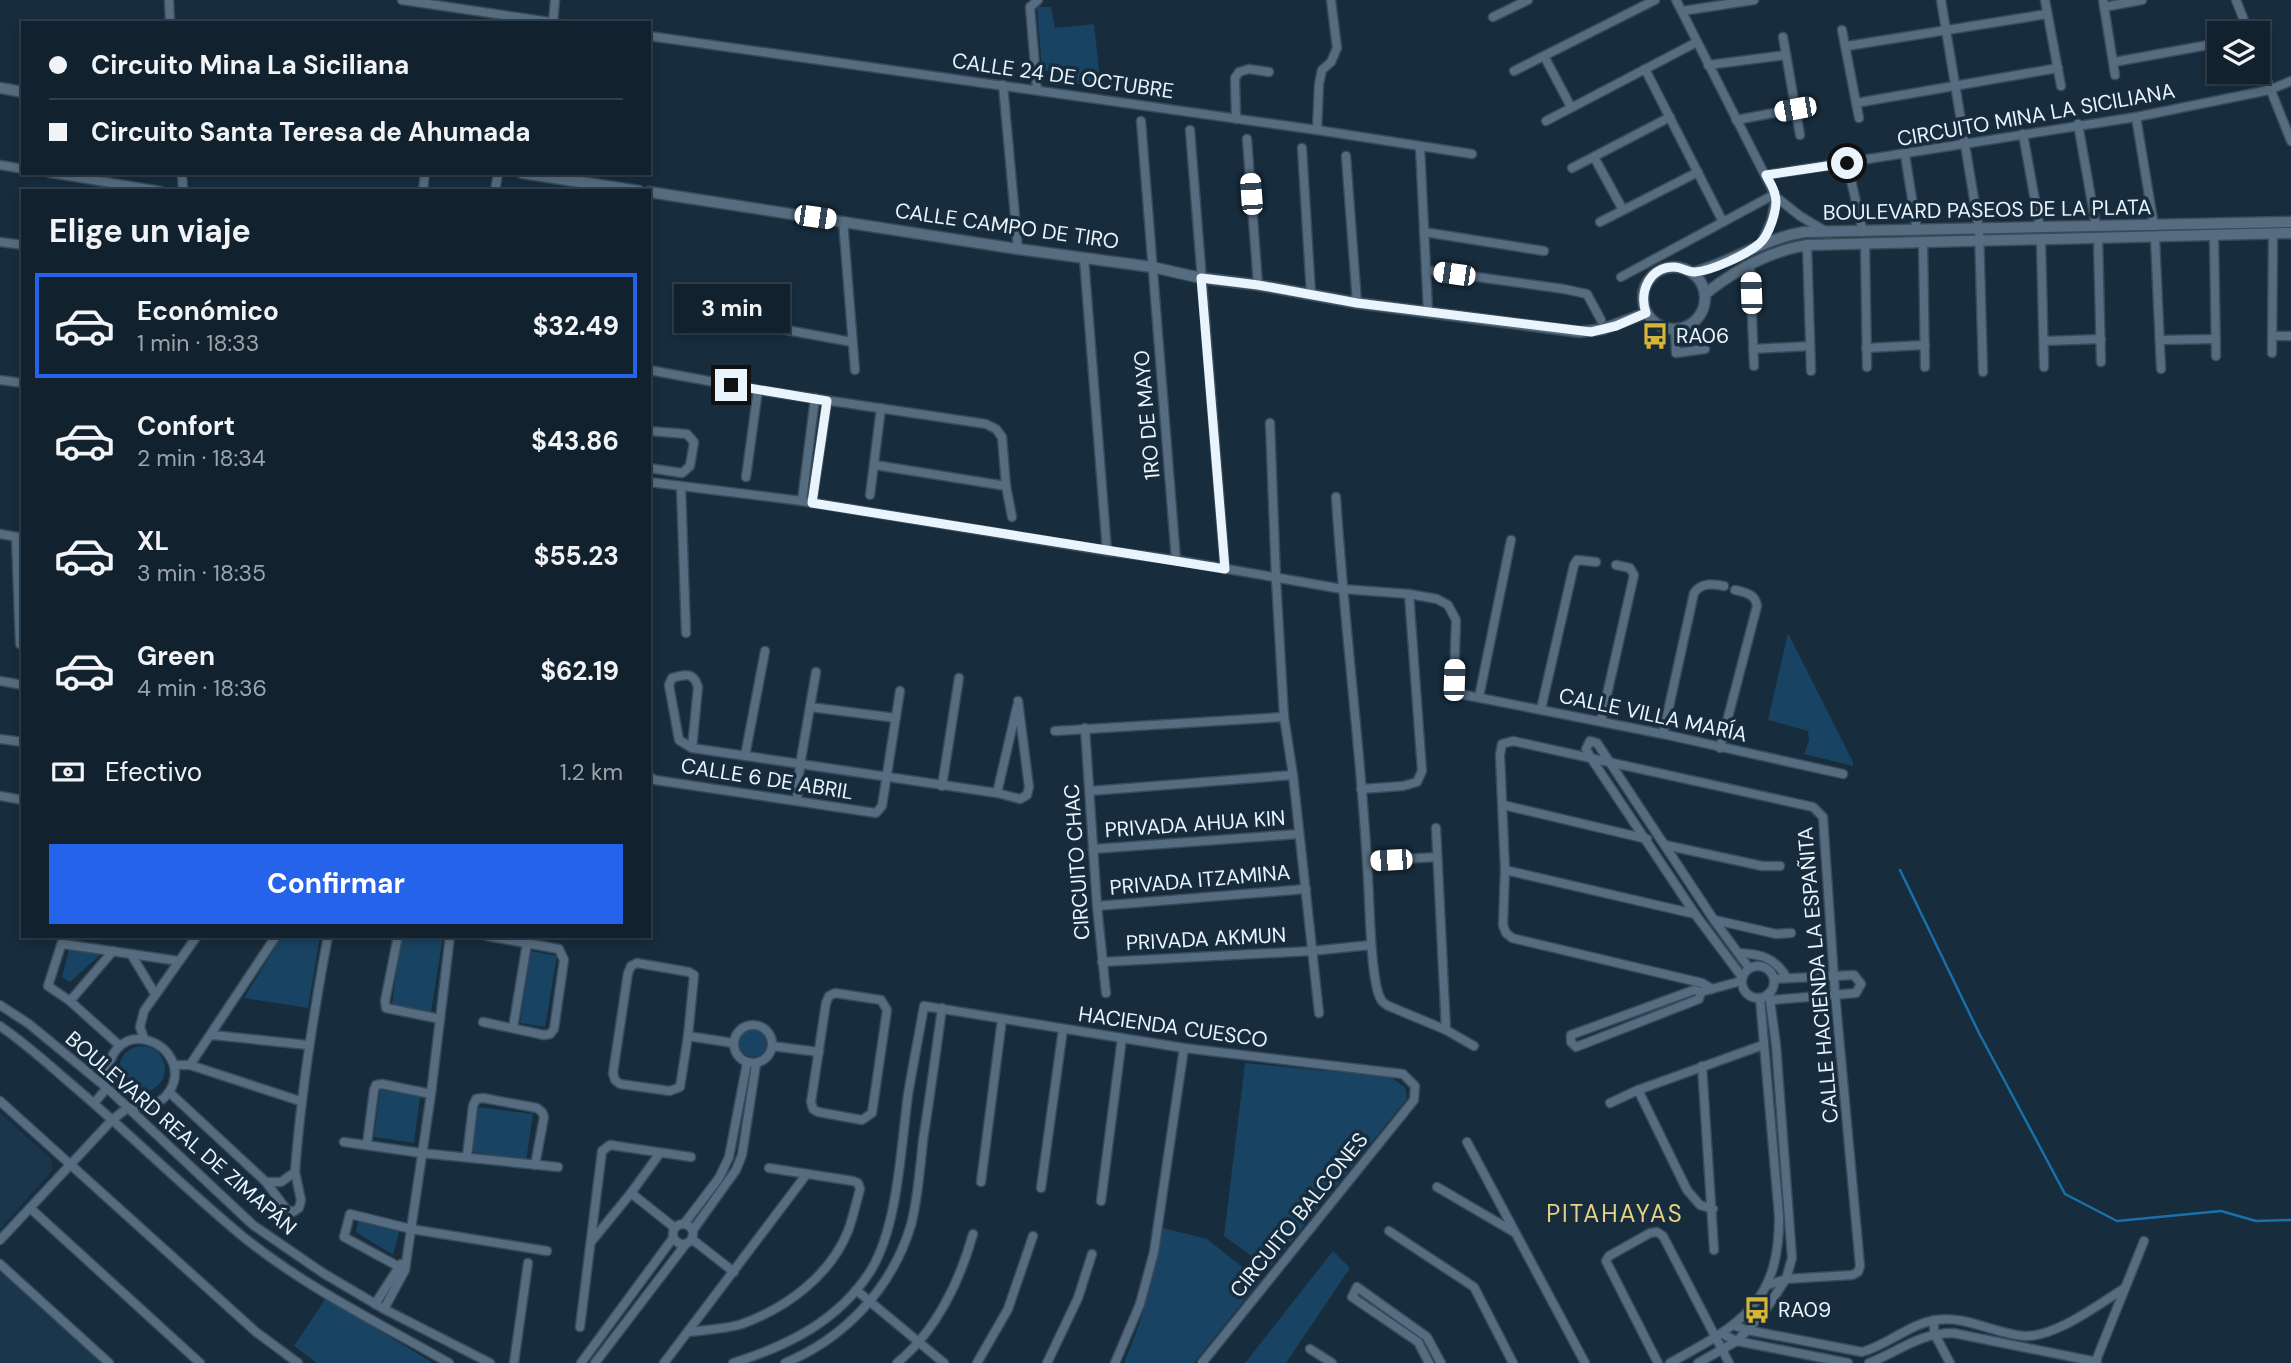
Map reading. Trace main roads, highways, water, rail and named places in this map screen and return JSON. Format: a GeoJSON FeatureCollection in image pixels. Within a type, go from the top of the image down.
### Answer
{"type":"FeatureCollection","features":[{"type":"Feature","properties":{"kind":"waterway"},"geometry":{"type":"LineString","coordinates":[[1900,870],[1979,1033],[2065,1194],[2117,1221],[2221,1211],[2256,1221],[2291,1220]]}},
{"type":"Feature","properties":{"kind":"place","name":"RA06"},"geometry":{"type":"Point","coordinates":[1655,336]}},
{"type":"Feature","properties":{"kind":"place","name":"RA09"},"geometry":{"type":"Point","coordinates":[1757,1310]}},
{"type":"Feature","properties":{"kind":"district","name":"PITAHAYAS"},"geometry":{"type":"Point","coordinates":[1615,1214]}}]}
